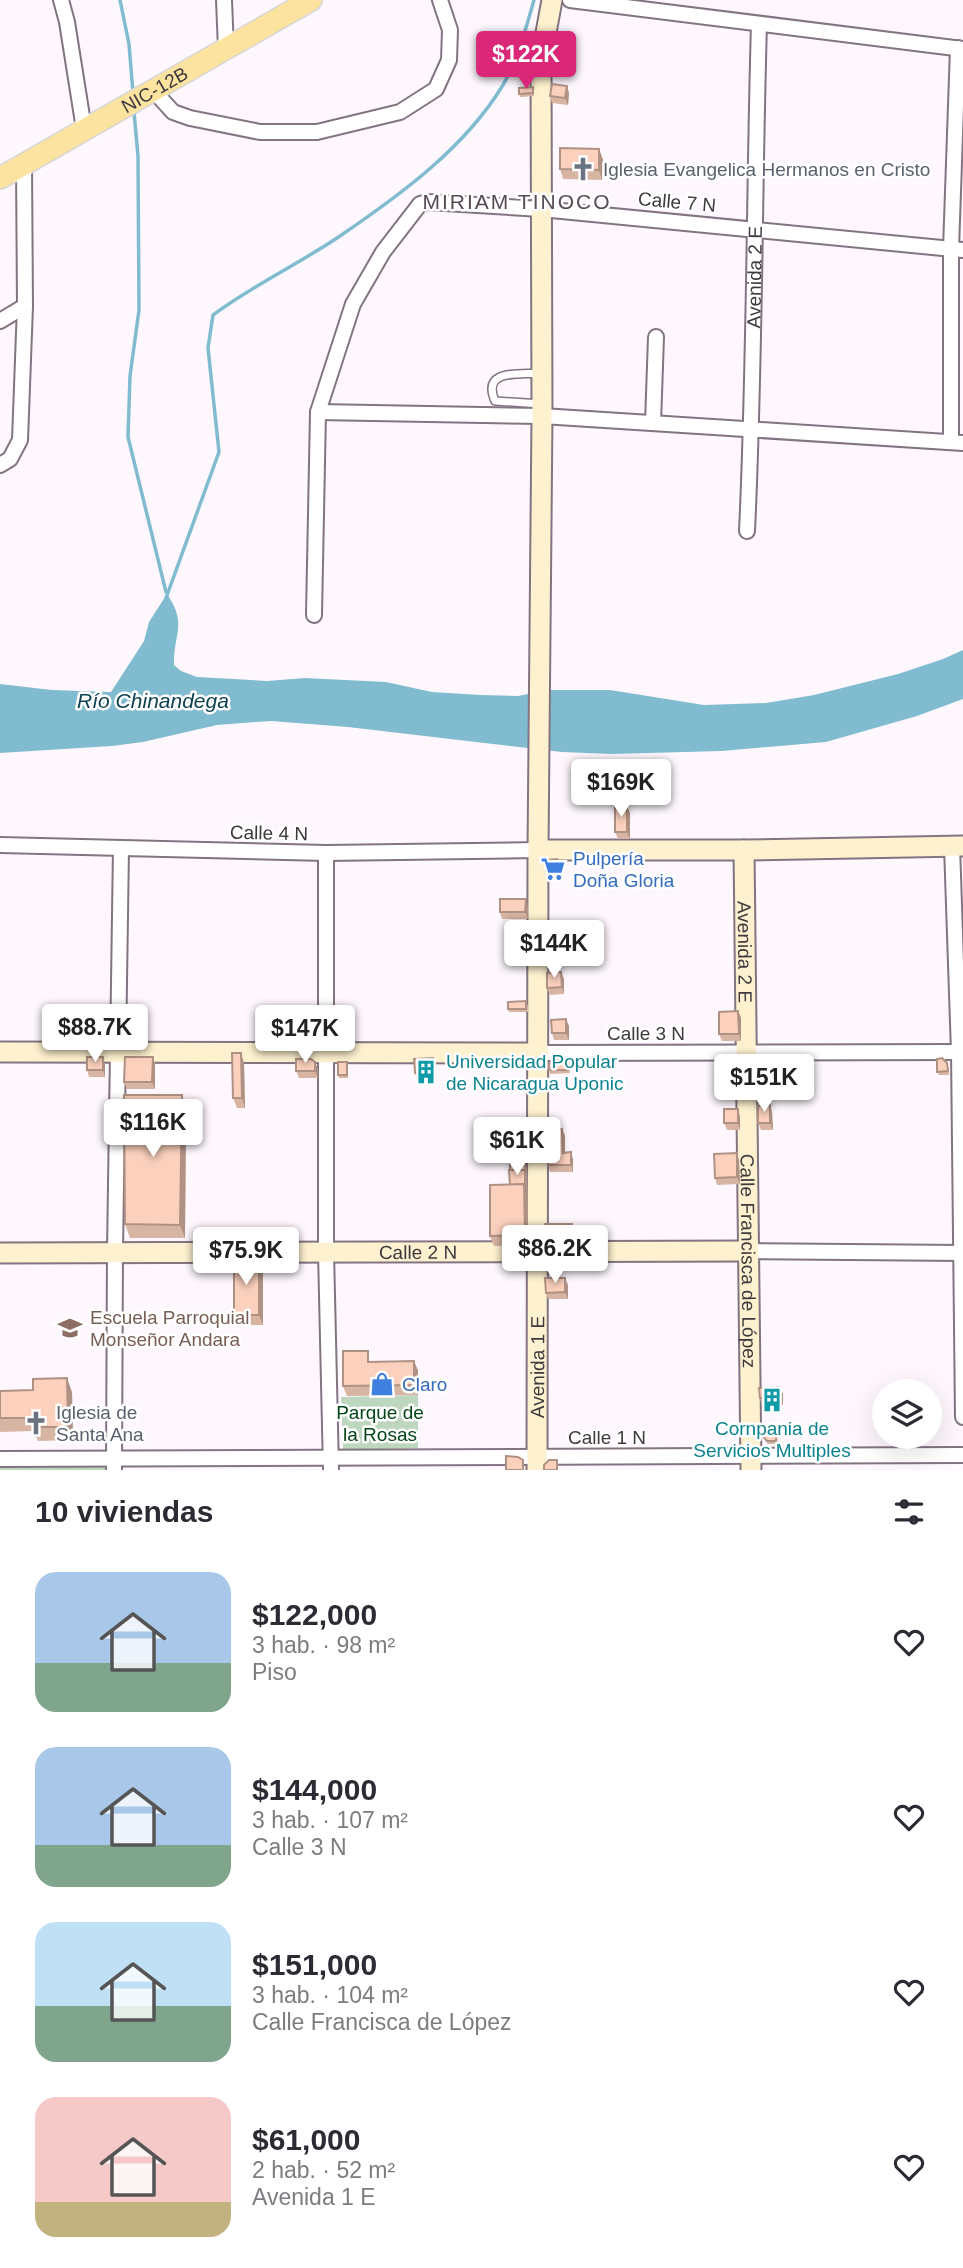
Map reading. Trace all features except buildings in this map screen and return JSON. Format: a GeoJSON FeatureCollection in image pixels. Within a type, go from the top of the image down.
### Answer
{"type":"FeatureCollection","features":[{"type":"Feature","properties":{"kind":"main road","name":"NIC-12B"},"geometry":{"type":"LineString","coordinates":[[0,178],[312,0]]}},
{"type":"Feature","properties":{"kind":"street"},"geometry":{"type":"LineString","coordinates":[[61,0],[84,129]]}},
{"type":"Feature","properties":{"kind":"street"},"geometry":{"type":"LineString","coordinates":[[224,0],[226,49]]}},
{"type":"Feature","properties":{"kind":"street"},"geometry":{"type":"LineString","coordinates":[[150,92],[173,112],[260,132],[317,132],[400,112],[436,89],[449,60],[450,30],[440,0]]}},
{"type":"Feature","properties":{"kind":"street","name":"Avenida 1 E"},"geometry":{"type":"LineString","coordinates":[[537,1463],[541,61],[552,0]]}},
{"type":"Feature","properties":{"kind":"street"},"geometry":{"type":"LineString","coordinates":[[314,615],[318,412],[542,410],[653,423],[957,442],[960,48],[570,0]]}},
{"type":"Feature","properties":{"kind":"street","name":"Avenida 2 E"},"geometry":{"type":"LineString","coordinates":[[747,531],[752,430],[758,24]]}},
{"type":"Feature","properties":{"kind":"street"},"geometry":{"type":"LineString","coordinates":[[0,465],[10,459],[20,440],[25,306],[24,164]]}},
{"type":"Feature","properties":{"kind":"street","name":"Calle 7 N"},"geometry":{"type":"LineString","coordinates":[[318,412],[353,304],[383,252],[420,204],[428,202],[541,209],[957,249]]}},
{"type":"Feature","properties":{"kind":"street"},"geometry":{"type":"LineString","coordinates":[[0,321],[25,306]]}},
{"type":"Feature","properties":{"kind":"street"},"geometry":{"type":"LineString","coordinates":[[653,423],[656,337]]}},
{"type":"Feature","properties":{"kind":"street","name":"Calle 4 N"},"geometry":{"type":"LineString","coordinates":[[0,845],[326,853],[538,850]]}},
{"type":"Feature","properties":{"kind":"street"},"geometry":{"type":"LineString","coordinates":[[538,850],[957,846],[963,1418]]}},
{"type":"Feature","properties":{"kind":"street"},"geometry":{"type":"LineString","coordinates":[[102,1470],[114,1464],[121,848]]}},
{"type":"Feature","properties":{"kind":"street","name":"Avenida 2 E"},"geometry":{"type":"LineString","coordinates":[[744,850],[748,1053]]}},
{"type":"Feature","properties":{"kind":"street"},"geometry":{"type":"LineString","coordinates":[[326,853],[326,1252],[331,1464]]}},
{"type":"Feature","properties":{"kind":"street"},"geometry":{"type":"LineString","coordinates":[[0,1052],[539,1053]]}},
{"type":"Feature","properties":{"kind":"street","name":"Calle 3 N"},"geometry":{"type":"LineString","coordinates":[[539,1053],[961,1052]]}},
{"type":"Feature","properties":{"kind":"street","name":"Calle Francisca de López"},"geometry":{"type":"LineString","coordinates":[[748,1053],[751,1463]]}},
{"type":"Feature","properties":{"kind":"street","name":"Calle 2 N"},"geometry":{"type":"LineString","coordinates":[[0,1253],[961,1252]]}},
{"type":"Feature","properties":{"kind":"street","name":"Calle 1 N"},"geometry":{"type":"LineString","coordinates":[[10,1463],[751,1463],[963,1455]]}},
{"type":"Feature","properties":{"kind":"lane"},"geometry":{"type":"LineString","coordinates":[[542,373],[503,375],[496,378],[492,384],[495,401],[542,410]]}},
{"type":"Feature","properties":{"kind":"green space","name":"Parque de la Rosas"},"geometry":{"type":"Polygon","coordinates":[[[418,1395],[418,1448],[343,1450],[341,1397],[418,1395]]]}},
{"type":"Feature","properties":{"kind":"green space"},"geometry":{"type":"Polygon","coordinates":[[[114,1458],[114,1470],[0,1470],[0,1459],[114,1458]]]}},
{"type":"Feature","properties":{"kind":"water","name":"Río Chinandega"},"geometry":{"type":"Polygon","coordinates":[[[167,594],[178,622],[174,665],[197,677],[267,681],[305,678],[386,682],[432,692],[481,695],[518,696],[548,690],[610,690],[704,705],[766,703],[814,695],[898,674],[963,650],[963,699],[917,716],[826,742],[722,751],[612,754],[562,752],[348,727],[271,721],[217,725],[143,742],[112,746],[0,753],[0,684],[52,690],[111,692],[144,641],[149,622],[167,594]]]}},
{"type":"Feature","properties":{"kind":"waterway"},"geometry":{"type":"LineString","coordinates":[[120,0],[129,44],[133,93]]}},
{"type":"Feature","properties":{"kind":"waterway"},"geometry":{"type":"LineString","coordinates":[[166,598],[219,452],[208,348],[213,315],[363,220],[408,187],[451,150],[488,108],[503,85],[517,54],[534,0]]}},
{"type":"Feature","properties":{"kind":"waterway"},"geometry":{"type":"LineString","coordinates":[[134,112],[138,156],[139,310],[130,376],[128,437],[166,592]]}},
{"type":"Feature","properties":{"kind":"place","name":"Iglesia Evangelica Hermanos en Cristo"},"geometry":{"type":"Point","coordinates":[583,169]}},
{"type":"Feature","properties":{"kind":"place","name":"Pulpería Doña Gloria"},"geometry":{"type":"Point","coordinates":[553,869]}},
{"type":"Feature","properties":{"kind":"place","name":"Universidad Popular de Nicaragua Uponic"},"geometry":{"type":"Point","coordinates":[426,1072]}},
{"type":"Feature","properties":{"kind":"place","name":"Escuela Parroquial Monseñor Andara"},"geometry":{"type":"Point","coordinates":[70,1328]}},
{"type":"Feature","properties":{"kind":"place","name":"Claro"},"geometry":{"type":"Point","coordinates":[382,1384]}},
{"type":"Feature","properties":{"kind":"place","name":"Cornpania de Servicios Multiples"},"geometry":{"type":"Point","coordinates":[772,1400]}},
{"type":"Feature","properties":{"kind":"place","name":"Iglesia de Santa Ana"},"geometry":{"type":"Point","coordinates":[36,1423]}},
{"type":"Feature","properties":{"kind":"district","name":"MIRIAM TINOCO"},"geometry":{"type":"Point","coordinates":[517,201]}}]}
